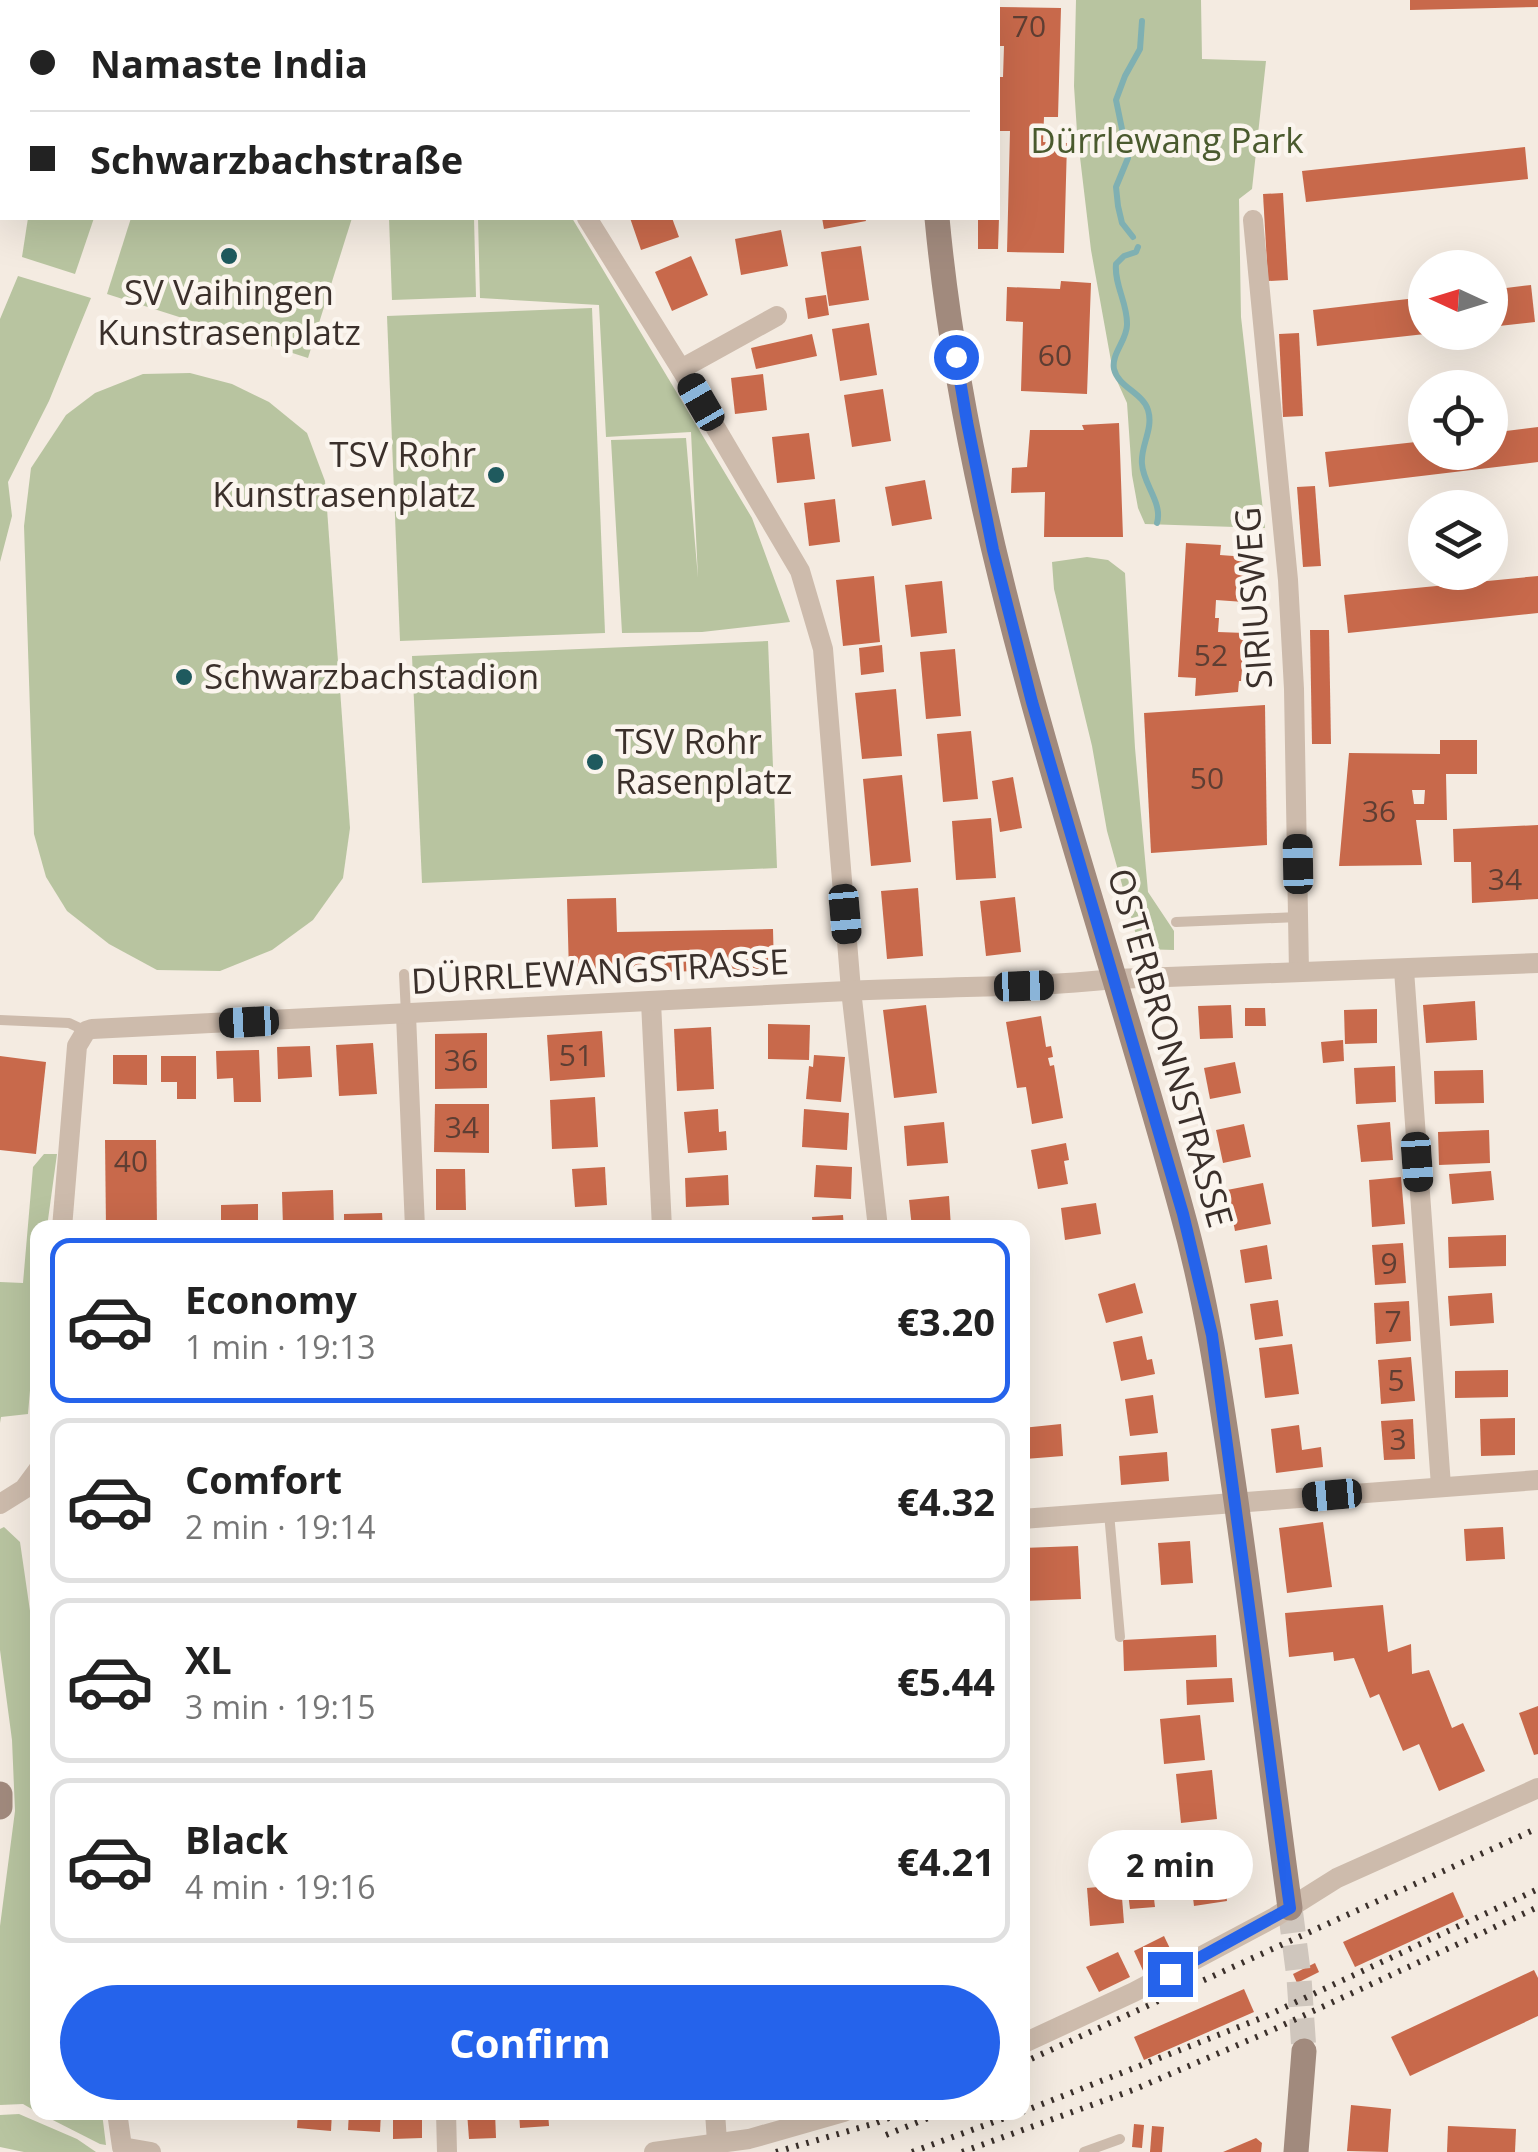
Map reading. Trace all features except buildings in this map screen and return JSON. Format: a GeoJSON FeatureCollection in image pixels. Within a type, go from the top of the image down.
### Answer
{"type":"FeatureCollection","features":[{"type":"Feature","properties":{"kind":"street"},"geometry":{"type":"LineString","coordinates":[[589,220],[800,571],[824,649],[851,990],[877,1220]]}},
{"type":"Feature","properties":{"kind":"street","name":"OSTERBRONNSTRASSE"},"geometry":{"type":"LineString","coordinates":[[937,220],[967,422],[993,550],[1032,702],[1183,1214],[1212,1335],[1290,1908]]}},
{"type":"Feature","properties":{"kind":"street","name":"SIRIUSWEG"},"geometry":{"type":"LineString","coordinates":[[1253,220],[1288,580],[1299,972]]}},
{"type":"Feature","properties":{"kind":"street"},"geometry":{"type":"LineString","coordinates":[[681,369],[778,316]]}},
{"type":"Feature","properties":{"kind":"street","name":"DÜRRLEWANGSTRASSE"},"geometry":{"type":"LineString","coordinates":[[86,1031],[851,990],[1058,985],[1116,979],[1538,963]]}},
{"type":"Feature","properties":{"kind":"street"},"geometry":{"type":"LineString","coordinates":[[1404,970],[1441,1486]]}},
{"type":"Feature","properties":{"kind":"street"},"geometry":{"type":"LineString","coordinates":[[652,1002],[662,1220]]}},
{"type":"Feature","properties":{"kind":"street"},"geometry":{"type":"LineString","coordinates":[[406,1015],[415,1220]]}},
{"type":"Feature","properties":{"kind":"street"},"geometry":{"type":"LineString","coordinates":[[63,1220],[77,1046],[86,1031]]}},
{"type":"Feature","properties":{"kind":"street"},"geometry":{"type":"LineString","coordinates":[[1030,1518],[1538,1480]]}},
{"type":"Feature","properties":{"kind":"street"},"geometry":{"type":"LineString","coordinates":[[0,1504],[30,1481]]}},
{"type":"Feature","properties":{"kind":"street"},"geometry":{"type":"LineString","coordinates":[[1030,2040],[1134,1992],[1338,1878],[1538,1788]]}},
{"type":"Feature","properties":{"kind":"street"},"geometry":{"type":"LineString","coordinates":[[0,1794],[0,1807]]}},
{"type":"Feature","properties":{"kind":"street"},"geometry":{"type":"LineString","coordinates":[[1296,2152],[1304,2051]]}},
{"type":"Feature","properties":{"kind":"street"},"geometry":{"type":"LineString","coordinates":[[118,2120],[122,2146],[151,2152]]}},
{"type":"Feature","properties":{"kind":"street"},"geometry":{"type":"LineString","coordinates":[[446,2120],[447,2152]]}},
{"type":"Feature","properties":{"kind":"street"},"geometry":{"type":"LineString","coordinates":[[716,2120],[717,2142]]}},
{"type":"Feature","properties":{"kind":"street"},"geometry":{"type":"LineString","coordinates":[[654,2152],[748,2139],[816,2120]]}},
{"type":"Feature","properties":{"kind":"lane"},"geometry":{"type":"LineString","coordinates":[[1176,922],[1298,917]]}},
{"type":"Feature","properties":{"kind":"lane"},"geometry":{"type":"LineString","coordinates":[[404,974],[406,1015]]}},
{"type":"Feature","properties":{"kind":"lane"},"geometry":{"type":"LineString","coordinates":[[0,1020],[69,1023],[86,1031]]}},
{"type":"Feature","properties":{"kind":"lane"},"geometry":{"type":"LineString","coordinates":[[1109,1513],[1120,1637]]}},
{"type":"Feature","properties":{"kind":"lane"},"geometry":{"type":"LineString","coordinates":[[1084,2152],[1120,2139]]}},
{"type":"Feature","properties":{"kind":"green space","name":"Dürrlewang Park"},"geometry":{"type":"Polygon","coordinates":[[[1076,0],[1201,0],[1202,59],[1266,61],[1252,189],[1239,199],[1241,317],[1265,528],[1145,524],[1138,508],[1127,403],[1113,372],[1091,250],[1074,86],[1076,0]]]}},
{"type":"Feature","properties":{"kind":"green space"},"geometry":{"type":"Polygon","coordinates":[[[28,220],[93,220],[75,274],[22,257],[28,220]]]}},
{"type":"Feature","properties":{"kind":"green space","name":"SV Vaihingen Kunstrasenplatz"},"geometry":{"type":"Polygon","coordinates":[[[130,220],[351,220],[308,358],[107,294],[130,220]]]}},
{"type":"Feature","properties":{"kind":"green space"},"geometry":{"type":"Polygon","coordinates":[[[389,220],[474,220],[476,297],[392,300],[389,220]]]}},
{"type":"Feature","properties":{"kind":"green space"},"geometry":{"type":"Polygon","coordinates":[[[478,220],[573,220],[752,518],[790,622],[702,632],[622,633],[611,440],[686,438],[698,578],[691,432],[606,437],[599,305],[480,298],[478,220]]]}},
{"type":"Feature","properties":{"kind":"green space"},"geometry":{"type":"Polygon","coordinates":[[[18,276],[91,298],[49,401],[8,482],[12,516],[0,562],[0,319],[18,276]]]}},
{"type":"Feature","properties":{"kind":"green space","name":"TSV Rohr Kunstrasenplatz"},"geometry":{"type":"Polygon","coordinates":[[[592,308],[605,633],[400,641],[387,316],[592,308]]]}},
{"type":"Feature","properties":{"kind":"green space","name":"Schwarzbachstadion"},"geometry":{"type":"Polygon","coordinates":[[[190,373],[232,384],[269,402],[307,433],[325,481],[350,828],[343,878],[313,920],[272,950],[220,971],[157,970],[109,944],[67,911],[46,877],[34,834],[24,526],[31,468],[66,415],[95,393],[143,374],[190,373]]]}},
{"type":"Feature","properties":{"kind":"green space"},"geometry":{"type":"Polygon","coordinates":[[[1087,557],[1108,560],[1125,573],[1148,892],[1174,931],[1174,950],[1140,949],[1107,831],[1092,746],[1054,589],[1052,562],[1087,557]]]}},
{"type":"Feature","properties":{"kind":"green space","name":"TSV Rohr Rasenplatz"},"geometry":{"type":"Polygon","coordinates":[[[768,641],[777,868],[422,883],[412,656],[768,641]]]}},
{"type":"Feature","properties":{"kind":"green space"},"geometry":{"type":"Polygon","coordinates":[[[44,1154],[57,1154],[48,1220],[30,1220],[28,1414],[1,1417],[0,1423],[0,1282],[23,1283],[33,1167],[44,1154]]]}},
{"type":"Feature","properties":{"kind":"green space"},"geometry":{"type":"Polygon","coordinates":[[[4,1527],[20,1542],[30,1611],[30,2108],[23,2104],[0,2105],[0,1926],[15,1811],[12,1740],[0,1650],[0,1529],[4,1527]]]}},
{"type":"Feature","properties":{"kind":"green space"},"geometry":{"type":"Polygon","coordinates":[[[19,2114],[77,2139],[96,2152],[24,2152],[0,2147],[0,2115],[19,2114]]]}},
{"type":"Feature","properties":{"kind":"green space"},"geometry":{"type":"Polygon","coordinates":[[[53,2120],[103,2120],[106,2145],[53,2120]]]}},
{"type":"Feature","properties":{"kind":"waterway"},"geometry":{"type":"LineString","coordinates":[[1133,237],[1122,223],[1118,206],[1116,187],[1128,158],[1116,100],[1140,49],[1142,21]]}},
{"type":"Feature","properties":{"kind":"waterway"},"geometry":{"type":"LineString","coordinates":[[1138,247],[1116,264],[1127,325],[1114,369],[1120,381],[1148,410],[1142,464],[1157,508],[1157,523]]}},
{"type":"Feature","properties":{"kind":"tunnel"},"geometry":{"type":"LineString","coordinates":[[1290,1908],[1304,2051]]}},
{"type":"Feature","properties":{"kind":"railway"},"geometry":{"type":"LineString","coordinates":[[1030,2059],[1538,1828]]}},
{"type":"Feature","properties":{"kind":"railway"},"geometry":{"type":"LineString","coordinates":[[1030,2109],[1264,2017],[1538,1889]]}},
{"type":"Feature","properties":{"kind":"railway"},"geometry":{"type":"LineString","coordinates":[[962,2152],[1133,2090],[1538,1907]]}},
{"type":"Feature","properties":{"kind":"railway"},"geometry":{"type":"LineString","coordinates":[[776,2152],[884,2120]]}},
{"type":"Feature","properties":{"kind":"railway"},"geometry":{"type":"LineString","coordinates":[[886,2135],[923,2120]]}},
{"type":"Feature","properties":{"kind":"railway"},"geometry":{"type":"LineString","coordinates":[[912,2152],[999,2120]]}},
{"type":"Feature","properties":{"kind":"place","name":"SV Vaihingen Kunstrasenplatz"},"geometry":{"type":"Point","coordinates":[229,256]}},
{"type":"Feature","properties":{"kind":"place","name":"TSV Rohr Kunstrasenplatz"},"geometry":{"type":"Point","coordinates":[496,475]}},
{"type":"Feature","properties":{"kind":"place","name":"Schwarzbachstadion"},"geometry":{"type":"Point","coordinates":[184,677]}},
{"type":"Feature","properties":{"kind":"place","name":"TSV Rohr Rasenplatz"},"geometry":{"type":"Point","coordinates":[595,762]}},
{"type":"Feature","properties":{"kind":"route"},"geometry":{"type":"LineString","coordinates":[[956,357],[993,550],[1032,702],[1183,1214],[1212,1335],[1252,1615],[1290,1908],[1170,1974]]}}]}
